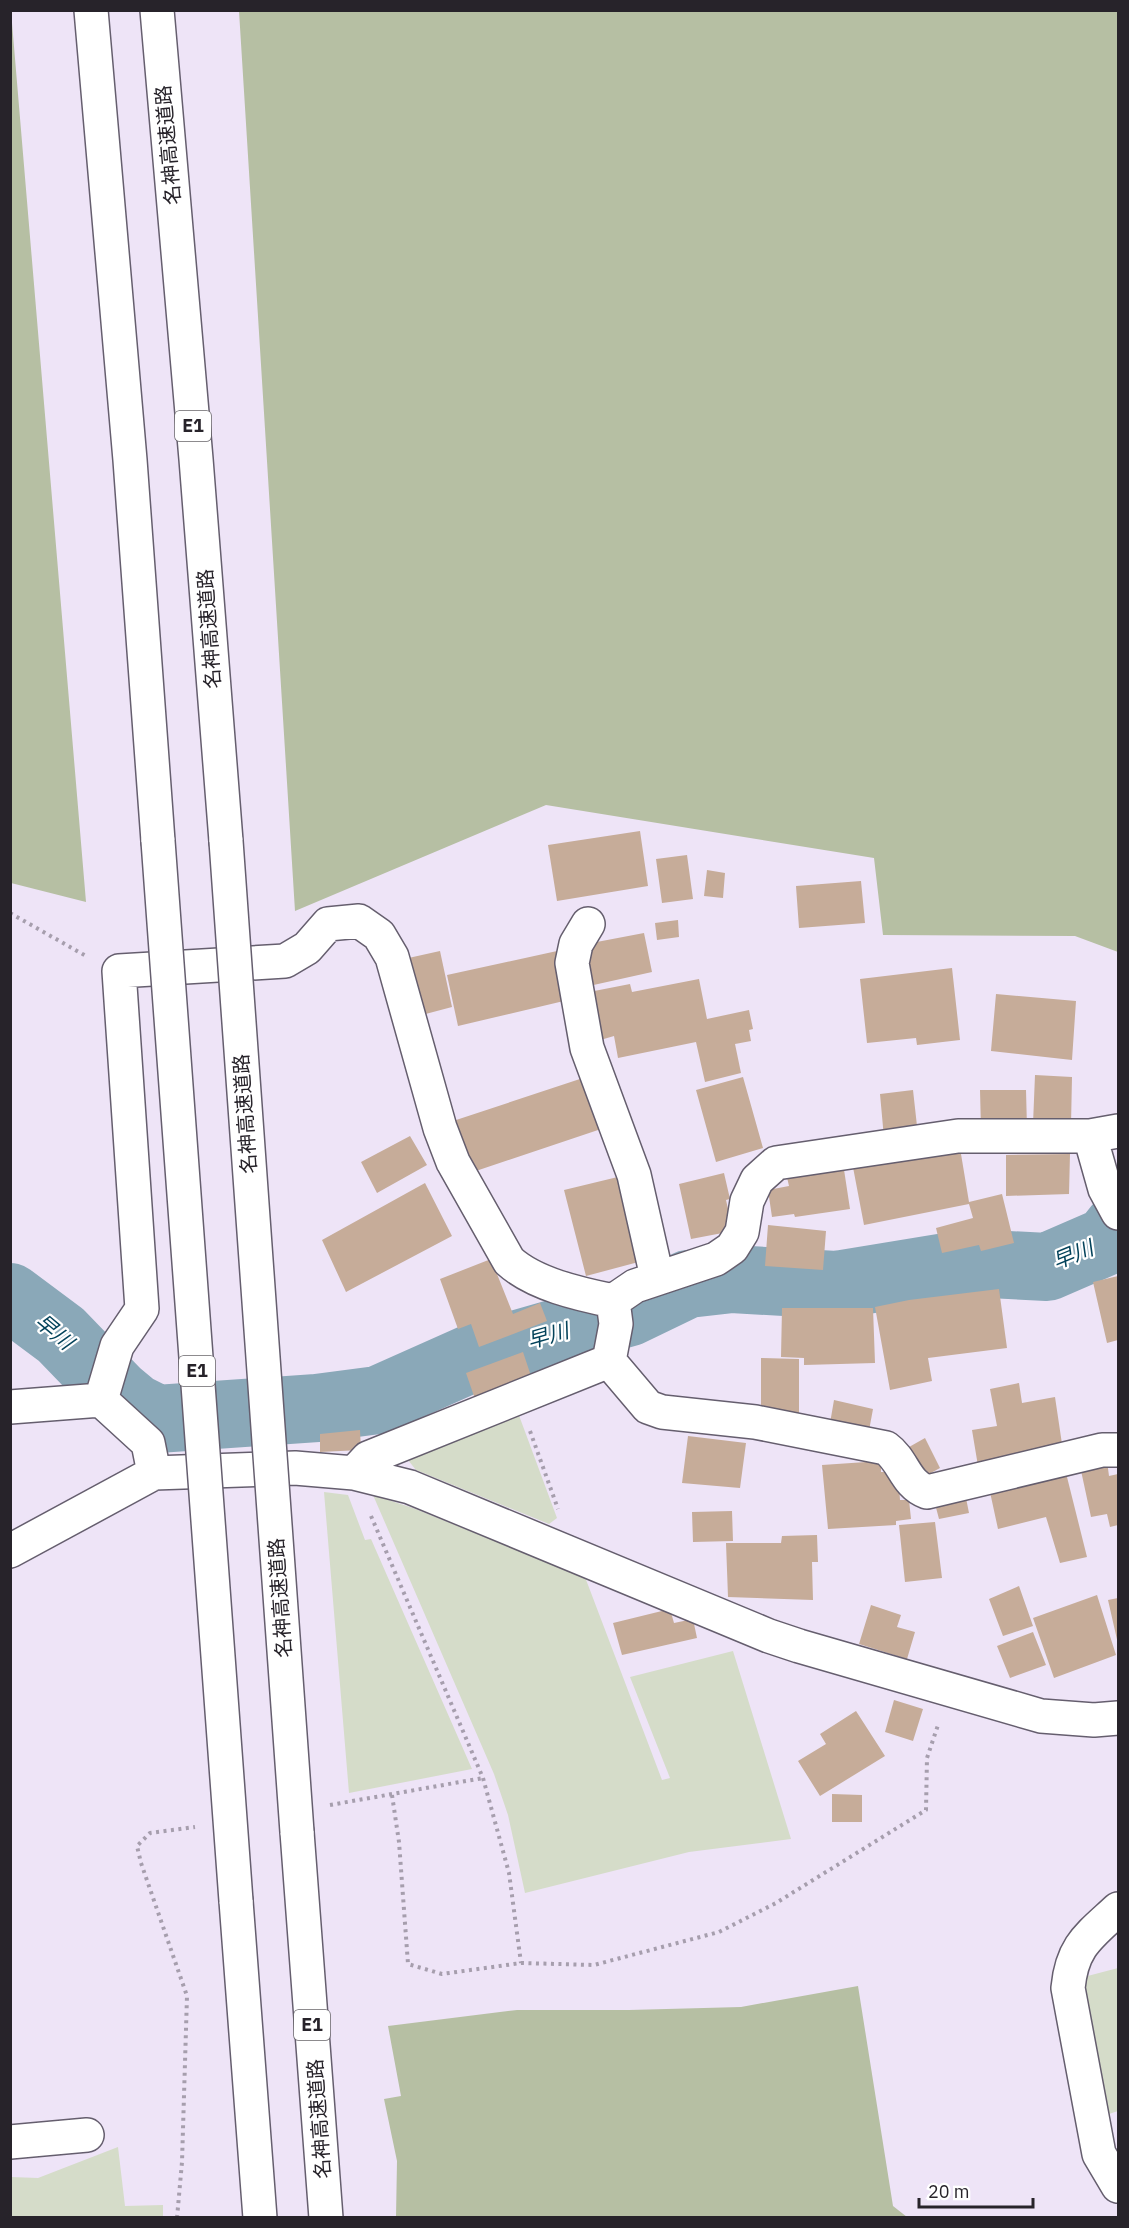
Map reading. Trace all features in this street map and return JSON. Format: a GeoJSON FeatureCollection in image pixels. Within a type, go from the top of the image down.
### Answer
{"type":"FeatureCollection","features":[{"type":"Feature","properties":{"kind":"main road","name":"E1"},"geometry":{"type":"LineString","coordinates":[[91,10],[130,460],[260,2217]]}},
{"type":"Feature","properties":{"kind":"main road","name":"名神高速道路"},"geometry":{"type":"LineString","coordinates":[[157,10],[226,842],[326,2217]]}},
{"type":"Feature","properties":{"kind":"main road"},"geometry":{"type":"LineString","coordinates":[[105,1388],[117,1346],[142,1309],[119,971],[285,961],[307,948],[328,924],[359,921],[379,934],[392,957],[440,1128],[450,1154],[509,1261],[520,1271],[614,1311]]}},
{"type":"Feature","properties":{"kind":"main road"},"geometry":{"type":"LineString","coordinates":[[588,924],[576,944],[572,963],[587,1048],[634,1175],[657,1277]]}},
{"type":"Feature","properties":{"kind":"main road"},"geometry":{"type":"LineString","coordinates":[[1118,1213],[1105,1189],[1104,1134],[958,1136],[776,1163],[757,1180],[747,1200],[742,1232],[732,1248],[716,1259],[635,1286],[614,1311],[609,1362],[648,1407],[662,1412],[755,1422],[886,1448],[894,1454],[911,1483],[927,1492],[1101,1450],[1119,1450]]}},
{"type":"Feature","properties":{"kind":"main road"},"geometry":{"type":"LineString","coordinates":[[354,1473],[368,1458],[609,1362]]}},
{"type":"Feature","properties":{"kind":"main road"},"geometry":{"type":"LineString","coordinates":[[10,1407],[105,1388]]}},
{"type":"Feature","properties":{"kind":"main road"},"geometry":{"type":"LineString","coordinates":[[105,1388],[148,1443],[154,1473]]}},
{"type":"Feature","properties":{"kind":"main road"},"geometry":{"type":"LineString","coordinates":[[10,1551],[154,1473],[295,1468],[354,1473],[410,1487],[769,1636],[1041,1716],[1094,1720],[1119,1718]]}},
{"type":"Feature","properties":{"kind":"main road"},"geometry":{"type":"LineString","coordinates":[[1119,1909],[1083,1941],[1070,1966],[1068,1988],[1100,2154],[1119,2186]]}},
{"type":"Feature","properties":{"kind":"main road"},"geometry":{"type":"LineString","coordinates":[[10,2142],[87,2135]]}},
{"type":"Feature","properties":{"kind":"path"},"geometry":{"type":"LineString","coordinates":[[10,913],[104,967],[119,971]]}},
{"type":"Feature","properties":{"kind":"path"},"geometry":{"type":"LineString","coordinates":[[518,1399],[567,1533],[561,1550]]}},
{"type":"Feature","properties":{"kind":"path"},"geometry":{"type":"LineString","coordinates":[[354,1473],[483,1778],[509,1873],[521,1963]]}},
{"type":"Feature","properties":{"kind":"path"},"geometry":{"type":"LineString","coordinates":[[392,1795],[399,1842],[408,1965],[442,1974],[521,1963],[594,1965],[719,1932],[776,1904],[926,1810],[927,1758],[950,1690]]}},
{"type":"Feature","properties":{"kind":"green space"},"geometry":{"type":"Polygon","coordinates":[[[11,11],[86,902],[11,883],[11,11]]]}},
{"type":"Feature","properties":{"kind":"green space"},"geometry":{"type":"Polygon","coordinates":[[[239,11],[1118,11],[1118,952],[1075,936],[883,935],[874,858],[546,805],[295,911],[239,11]]]}},
{"type":"Feature","properties":{"kind":"green space"},"geometry":{"type":"Polygon","coordinates":[[[517,1410],[557,1518],[549,1524],[416,1470],[404,1455],[517,1410]]]}},
{"type":"Feature","properties":{"kind":"green space"},"geometry":{"type":"Polygon","coordinates":[[[324,1492],[348,1495],[365,1540],[371,1539],[472,1769],[349,1793],[324,1492]]]}},
{"type":"Feature","properties":{"kind":"green space"},"geometry":{"type":"Polygon","coordinates":[[[373,1495],[413,1508],[585,1577],[662,1780],[670,1778],[630,1677],[733,1651],[791,1839],[689,1852],[525,1893],[508,1815],[494,1774],[373,1495]]]}},
{"type":"Feature","properties":{"kind":"green space"},"geometry":{"type":"Polygon","coordinates":[[[1118,1968],[1118,2111],[1106,2115],[1080,1978],[1118,1968]]]}},
{"type":"Feature","properties":{"kind":"green space"},"geometry":{"type":"Polygon","coordinates":[[[858,1986],[893,2206],[907,2217],[396,2217],[397,2161],[384,2099],[401,2096],[388,2026],[517,2010],[741,2007],[858,1986]]]}},
{"type":"Feature","properties":{"kind":"green space"},"geometry":{"type":"Polygon","coordinates":[[[118,2147],[125,2206],[163,2205],[163,2217],[11,2217],[11,2177],[38,2178],[118,2147]]]}},
{"type":"Feature","properties":{"kind":"building"},"geometry":{"type":"Polygon","coordinates":[[[640,831],[648,886],[557,901],[548,845],[640,831]]]}},
{"type":"Feature","properties":{"kind":"building"},"geometry":{"type":"Polygon","coordinates":[[[687,855],[693,899],[662,903],[656,859],[687,855]]]}},
{"type":"Feature","properties":{"kind":"building"},"geometry":{"type":"Polygon","coordinates":[[[707,870],[725,873],[723,898],[704,896],[707,870]]]}},
{"type":"Feature","properties":{"kind":"building"},"geometry":{"type":"Polygon","coordinates":[[[861,881],[865,923],[799,928],[796,886],[861,881]]]}},
{"type":"Feature","properties":{"kind":"building"},"geometry":{"type":"Polygon","coordinates":[[[678,920],[679,937],[657,940],[655,923],[678,920]]]}},
{"type":"Feature","properties":{"kind":"building"},"geometry":{"type":"Polygon","coordinates":[[[644,933],[652,972],[589,986],[581,945],[644,933]]]}},
{"type":"Feature","properties":{"kind":"building"},"geometry":{"type":"Polygon","coordinates":[[[440,951],[452,1007],[418,1016],[404,959],[440,951]]]}},
{"type":"Feature","properties":{"kind":"building"},"geometry":{"type":"Polygon","coordinates":[[[557,951],[568,1000],[458,1026],[447,975],[557,951]]]}},
{"type":"Feature","properties":{"kind":"building"},"geometry":{"type":"Polygon","coordinates":[[[952,968],[960,1040],[917,1045],[916,1038],[867,1043],[860,979],[952,968]]]}},
{"type":"Feature","properties":{"kind":"building"},"geometry":{"type":"Polygon","coordinates":[[[699,979],[707,1019],[749,1010],[753,1029],[749,1030],[751,1041],[735,1044],[741,1073],[705,1082],[696,1042],[618,1058],[614,1036],[597,1041],[584,993],[630,984],[632,992],[699,979]]]}},
{"type":"Feature","properties":{"kind":"building"},"geometry":{"type":"Polygon","coordinates":[[[996,994],[1076,1001],[1072,1060],[991,1051],[996,994]]]}},
{"type":"Feature","properties":{"kind":"building"},"geometry":{"type":"Polygon","coordinates":[[[1035,1075],[1072,1077],[1071,1125],[1033,1124],[1035,1075]]]}},
{"type":"Feature","properties":{"kind":"building"},"geometry":{"type":"Polygon","coordinates":[[[589,1076],[607,1127],[464,1175],[447,1123],[589,1076]]]}},
{"type":"Feature","properties":{"kind":"building"},"geometry":{"type":"Polygon","coordinates":[[[743,1077],[763,1148],[716,1162],[696,1090],[743,1077]]]}},
{"type":"Feature","properties":{"kind":"building"},"geometry":{"type":"Polygon","coordinates":[[[913,1090],[918,1135],[884,1138],[880,1094],[913,1090]]]}},
{"type":"Feature","properties":{"kind":"building"},"geometry":{"type":"Polygon","coordinates":[[[980,1090],[1026,1090],[1027,1128],[981,1129],[980,1090]]]}},
{"type":"Feature","properties":{"kind":"building"},"geometry":{"type":"Polygon","coordinates":[[[410,1136],[427,1165],[377,1193],[361,1162],[410,1136]]]}},
{"type":"Feature","properties":{"kind":"building"},"geometry":{"type":"Polygon","coordinates":[[[959,1142],[969,1202],[1002,1194],[1014,1243],[981,1251],[979,1245],[942,1253],[936,1228],[973,1218],[969,1204],[864,1225],[852,1162],[959,1142]]]}},
{"type":"Feature","properties":{"kind":"building"},"geometry":{"type":"Polygon","coordinates":[[[1070,1154],[1069,1194],[1006,1196],[1006,1155],[1070,1154]]]}},
{"type":"Feature","properties":{"kind":"building"},"geometry":{"type":"Polygon","coordinates":[[[843,1163],[850,1209],[795,1217],[794,1214],[772,1217],[768,1190],[789,1186],[786,1173],[843,1163]]]}},
{"type":"Feature","properties":{"kind":"building"},"geometry":{"type":"Polygon","coordinates":[[[724,1173],[730,1199],[726,1200],[733,1231],[691,1239],[679,1184],[724,1173]]]}},
{"type":"Feature","properties":{"kind":"building"},"geometry":{"type":"Polygon","coordinates":[[[626,1175],[646,1260],[586,1276],[564,1190],[626,1175]]]}},
{"type":"Feature","properties":{"kind":"building"},"geometry":{"type":"Polygon","coordinates":[[[425,1183],[452,1236],[346,1292],[322,1240],[425,1183]]]}},
{"type":"Feature","properties":{"kind":"building"},"geometry":{"type":"Polygon","coordinates":[[[768,1225],[826,1231],[823,1270],[765,1266],[768,1225]]]}},
{"type":"Feature","properties":{"kind":"building"},"geometry":{"type":"Polygon","coordinates":[[[491,1259],[513,1314],[540,1303],[547,1321],[479,1347],[471,1324],[458,1329],[440,1279],[491,1259]]]}},
{"type":"Feature","properties":{"kind":"building"},"geometry":{"type":"Polygon","coordinates":[[[1118,1276],[1118,1340],[1107,1343],[1093,1282],[1118,1276]]]}},
{"type":"Feature","properties":{"kind":"building"},"geometry":{"type":"Polygon","coordinates":[[[999,1289],[1007,1348],[928,1358],[932,1381],[890,1390],[875,1307],[909,1300],[999,1289]]]}},
{"type":"Feature","properties":{"kind":"building"},"geometry":{"type":"Polygon","coordinates":[[[782,1308],[873,1308],[875,1363],[804,1365],[804,1358],[781,1357],[782,1308]]]}},
{"type":"Feature","properties":{"kind":"building"},"geometry":{"type":"Polygon","coordinates":[[[523,1352],[533,1382],[476,1402],[466,1373],[523,1352]]]}},
{"type":"Feature","properties":{"kind":"building"},"geometry":{"type":"Polygon","coordinates":[[[761,1358],[799,1359],[799,1415],[761,1416],[761,1358]]]}},
{"type":"Feature","properties":{"kind":"building"},"geometry":{"type":"Polygon","coordinates":[[[1019,1383],[1022,1403],[1055,1397],[1062,1444],[978,1466],[972,1430],[997,1426],[990,1389],[1019,1383]]]}},
{"type":"Feature","properties":{"kind":"building"},"geometry":{"type":"Polygon","coordinates":[[[834,1400],[873,1409],[868,1436],[829,1429],[834,1400]]]}},
{"type":"Feature","properties":{"kind":"building"},"geometry":{"type":"Polygon","coordinates":[[[360,1430],[361,1450],[320,1452],[320,1434],[360,1430]]]}},
{"type":"Feature","properties":{"kind":"building"},"geometry":{"type":"Polygon","coordinates":[[[688,1436],[746,1443],[740,1488],[682,1483],[688,1436]]]}},
{"type":"Feature","properties":{"kind":"building"},"geometry":{"type":"Polygon","coordinates":[[[925,1438],[940,1468],[918,1480],[902,1451],[925,1438]]]}},
{"type":"Feature","properties":{"kind":"building"},"geometry":{"type":"Polygon","coordinates":[[[881,1461],[881,1472],[898,1472],[900,1500],[909,1500],[911,1519],[896,1521],[896,1525],[828,1529],[822,1465],[881,1461]]]}},
{"type":"Feature","properties":{"kind":"building"},"geometry":{"type":"Polygon","coordinates":[[[1107,1461],[1109,1476],[1118,1474],[1118,1525],[1110,1527],[1107,1514],[1091,1517],[1080,1466],[1107,1461]]]}},
{"type":"Feature","properties":{"kind":"building"},"geometry":{"type":"Polygon","coordinates":[[[1066,1473],[1087,1557],[1060,1563],[1046,1517],[998,1529],[990,1492],[1066,1473]]]}},
{"type":"Feature","properties":{"kind":"building"},"geometry":{"type":"Polygon","coordinates":[[[965,1493],[969,1513],[939,1519],[934,1500],[965,1493]]]}},
{"type":"Feature","properties":{"kind":"building"},"geometry":{"type":"Polygon","coordinates":[[[732,1511],[733,1541],[693,1542],[692,1512],[732,1511]]]}},
{"type":"Feature","properties":{"kind":"building"},"geometry":{"type":"Polygon","coordinates":[[[935,1522],[942,1578],[905,1582],[899,1525],[935,1522]]]}},
{"type":"Feature","properties":{"kind":"building"},"geometry":{"type":"Polygon","coordinates":[[[817,1535],[818,1562],[812,1562],[813,1600],[728,1597],[726,1543],[781,1543],[782,1536],[817,1535]]]}},
{"type":"Feature","properties":{"kind":"building"},"geometry":{"type":"Polygon","coordinates":[[[1019,1586],[1033,1626],[1003,1636],[989,1599],[1019,1586]]]}},
{"type":"Feature","properties":{"kind":"building"},"geometry":{"type":"Polygon","coordinates":[[[1097,1595],[1116,1655],[1054,1678],[1033,1618],[1097,1595]]]}},
{"type":"Feature","properties":{"kind":"building"},"geometry":{"type":"Polygon","coordinates":[[[1118,1598],[1118,1644],[1108,1600],[1118,1598]]]}},
{"type":"Feature","properties":{"kind":"building"},"geometry":{"type":"Polygon","coordinates":[[[871,1605],[901,1615],[897,1627],[915,1632],[907,1659],[859,1644],[871,1605]]]}},
{"type":"Feature","properties":{"kind":"building"},"geometry":{"type":"Polygon","coordinates":[[[670,1609],[674,1623],[693,1619],[697,1638],[622,1655],[613,1623],[670,1609]]]}},
{"type":"Feature","properties":{"kind":"building"},"geometry":{"type":"Polygon","coordinates":[[[1033,1632],[1046,1665],[1010,1678],[997,1646],[1033,1632]]]}},
{"type":"Feature","properties":{"kind":"building"},"geometry":{"type":"Polygon","coordinates":[[[894,1700],[923,1709],[913,1741],[885,1732],[894,1700]]]}},
{"type":"Feature","properties":{"kind":"building"},"geometry":{"type":"Polygon","coordinates":[[[856,1711],[885,1756],[820,1796],[798,1761],[826,1744],[820,1734],[856,1711]]]}},
{"type":"Feature","properties":{"kind":"building"},"geometry":{"type":"Polygon","coordinates":[[[832,1794],[862,1795],[862,1822],[832,1822],[832,1794]]]}},
{"type":"Feature","properties":{"kind":"waterway","name":"早川"},"geometry":{"type":"LineString","coordinates":[[10,1297],[61,1335],[117,1393],[135,1408],[157,1419],[317,1408],[378,1400],[479,1355],[630,1312],[688,1284],[732,1279],[836,1285],[970,1263],[1047,1267],[1107,1241],[1118,1227]]}}]}
